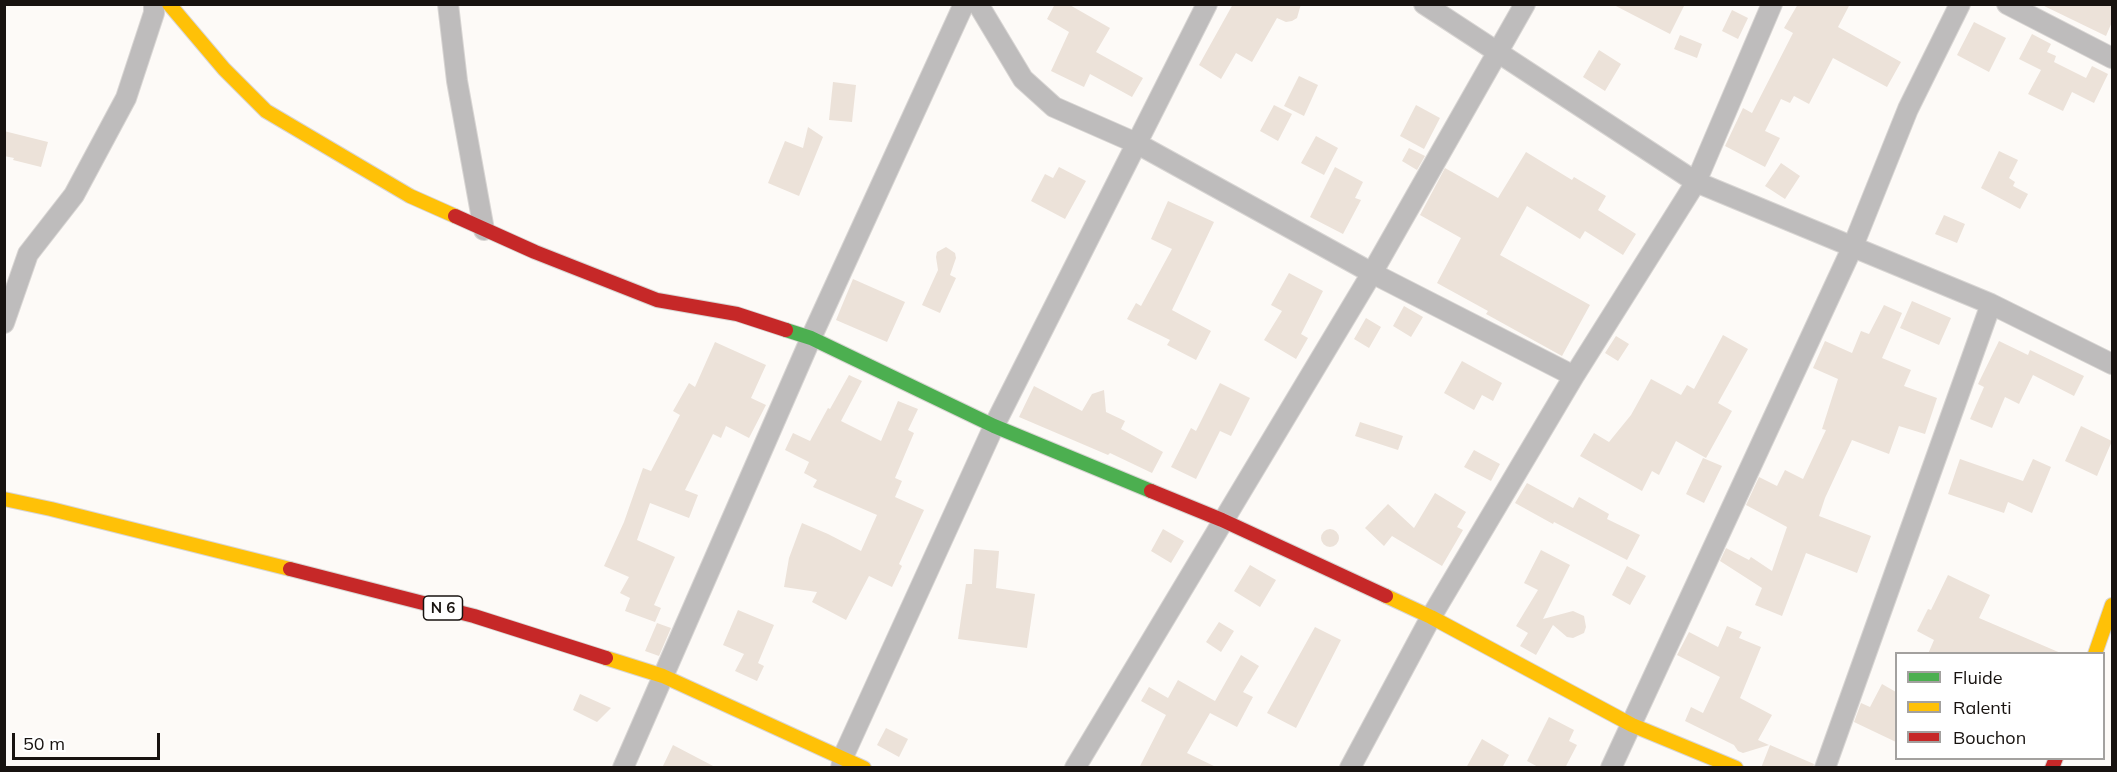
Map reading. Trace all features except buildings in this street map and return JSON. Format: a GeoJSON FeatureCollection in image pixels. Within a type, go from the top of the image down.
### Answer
{"type":"FeatureCollection","features":[{"type":"Feature","properties":{"kind":"street"},"geometry":{"type":"LineString","coordinates":[[4,323],[28,254],[74,195],[126,98],[154,12],[154,4]]}},
{"type":"Feature","properties":{"kind":"street"},"geometry":{"type":"LineString","coordinates":[[169,4],[224,69],[266,111],[410,196],[535,252],[657,300],[737,314],[811,338],[994,426],[1222,520],[1431,618],[1632,725],[1736,768]]}},
{"type":"Feature","properties":{"kind":"street"},"geometry":{"type":"LineString","coordinates":[[448,4],[457,81],[484,230]]}},
{"type":"Feature","properties":{"kind":"street"},"geometry":{"type":"LineString","coordinates":[[623,768],[811,338],[964,4]]}},
{"type":"Feature","properties":{"kind":"street"},"geometry":{"type":"LineString","coordinates":[[978,4],[1023,79],[1054,107],[1136,144],[1372,273],[1574,376]]}},
{"type":"Feature","properties":{"kind":"street"},"geometry":{"type":"LineString","coordinates":[[842,762],[994,426],[1207,4]]}},
{"type":"Feature","properties":{"kind":"street"},"geometry":{"type":"LineString","coordinates":[[1424,4],[1696,182],[1991,304],[2112,364]]}},
{"type":"Feature","properties":{"kind":"street"},"geometry":{"type":"LineString","coordinates":[[1075,768],[1372,273],[1525,4]]}},
{"type":"Feature","properties":{"kind":"street"},"geometry":{"type":"LineString","coordinates":[[1350,768],[1431,618],[1574,376],[1696,182],[1772,4]]}},
{"type":"Feature","properties":{"kind":"street"},"geometry":{"type":"LineString","coordinates":[[1611,768],[1853,246],[1908,109],[1960,4]]}},
{"type":"Feature","properties":{"kind":"street"},"geometry":{"type":"LineString","coordinates":[[2007,4],[2112,58]]}},
{"type":"Feature","properties":{"kind":"street"},"geometry":{"type":"LineString","coordinates":[[1825,768],[1991,304]]}},
{"type":"Feature","properties":{"kind":"street","name":"N 6"},"geometry":{"type":"LineString","coordinates":[[4,500],[51,509],[474,616],[663,676],[842,762],[864,768]]}},
{"type":"Feature","properties":{"kind":"street"},"geometry":{"type":"LineString","coordinates":[[2096,652],[2112,605]]}},
{"type":"Feature","properties":{"kind":"traffic: fast"},"geometry":{"type":"LineString","coordinates":[[786,330],[811,338],[994,426],[1151,491]]}},
{"type":"Feature","properties":{"kind":"traffic: slow"},"geometry":{"type":"LineString","coordinates":[[169,4],[224,69],[266,111],[410,196],[455,216]]}},
{"type":"Feature","properties":{"kind":"traffic: slow"},"geometry":{"type":"LineString","coordinates":[[4,499],[290,569]]}},
{"type":"Feature","properties":{"kind":"traffic: slow"},"geometry":{"type":"LineString","coordinates":[[1386,596],[1431,617],[1632,725],[1736,768]]}},
{"type":"Feature","properties":{"kind":"traffic: slow"},"geometry":{"type":"LineString","coordinates":[[2096,652],[2112,605]]}},
{"type":"Feature","properties":{"kind":"traffic: slow"},"geometry":{"type":"LineString","coordinates":[[606,658],[663,676],[864,768]]}},
{"type":"Feature","properties":{"kind":"traffic: jam"},"geometry":{"type":"LineString","coordinates":[[455,216],[535,252],[657,300],[737,314],[786,330]]}},
{"type":"Feature","properties":{"kind":"traffic: jam"},"geometry":{"type":"LineString","coordinates":[[1151,491],[1222,520],[1386,596]]}},
{"type":"Feature","properties":{"kind":"traffic: jam"},"geometry":{"type":"LineString","coordinates":[[290,569],[474,616],[606,658]]}},
{"type":"Feature","properties":{"kind":"traffic: jam"},"geometry":{"type":"LineString","coordinates":[[2052,768],[2055,760]]}}]}
